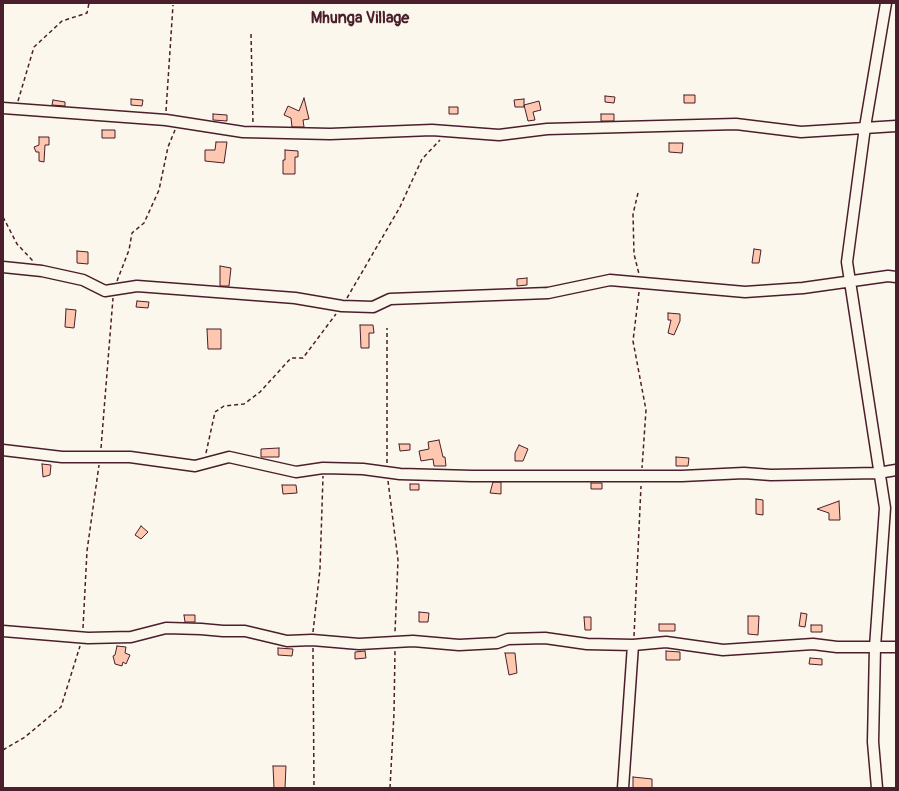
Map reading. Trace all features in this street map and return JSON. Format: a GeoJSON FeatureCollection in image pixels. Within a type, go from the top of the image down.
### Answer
{"type":"FeatureCollection","features":[{"type":"Feature","properties":{"kind":"street"},"geometry":{"type":"LineString","coordinates":[[876,788],[873,742],[875,647],[884,508],[847,262],[865,127],[886,3]]}},
{"type":"Feature","properties":{"kind":"street"},"geometry":{"type":"LineString","coordinates":[[3,108],[166,120],[253,132],[330,134],[432,130],[499,135],[547,129],[736,124],[800,132],[896,126]]}},
{"type":"Feature","properties":{"kind":"street"},"geometry":{"type":"LineString","coordinates":[[3,267],[42,271],[83,280],[105,291],[137,286],[295,298],[342,306],[373,307],[390,299],[548,293],[610,280],[745,292],[803,288],[896,277]]}},
{"type":"Feature","properties":{"kind":"street"},"geometry":{"type":"LineString","coordinates":[[3,450],[62,457],[130,457],[195,466],[229,457],[296,472],[323,468],[363,469],[386,473],[472,476],[642,476],[744,473],[771,475],[878,473],[896,470]]}},
{"type":"Feature","properties":{"kind":"street"},"geometry":{"type":"LineString","coordinates":[[3,631],[82,637],[130,637],[166,628],[201,629],[246,631],[286,641],[312,640],[359,644],[413,641],[459,645],[497,643],[508,639],[545,638],[587,644],[633,645],[666,642],[723,650],[813,644],[837,647],[896,647]]}},
{"type":"Feature","properties":{"kind":"street"},"geometry":{"type":"LineString","coordinates":[[623,788],[633,645]]}},
{"type":"Feature","properties":{"kind":"path"},"geometry":{"type":"LineString","coordinates":[[16,109],[34,47],[62,21],[87,13],[89,3]]}},
{"type":"Feature","properties":{"kind":"path"},"geometry":{"type":"LineString","coordinates":[[166,120],[173,5]]}},
{"type":"Feature","properties":{"kind":"path"},"geometry":{"type":"LineString","coordinates":[[252,34],[253,132]]}},
{"type":"Feature","properties":{"kind":"path"},"geometry":{"type":"LineString","coordinates":[[3,750],[25,737],[62,706],[82,637],[88,551],[100,457],[106,366],[114,290],[129,250],[132,234],[144,223],[159,190],[168,147],[178,122]]}},
{"type":"Feature","properties":{"kind":"path"},"geometry":{"type":"LineString","coordinates":[[633,645],[646,410],[632,341],[641,282],[634,254],[633,214],[638,193]]}},
{"type":"Feature","properties":{"kind":"path"},"geometry":{"type":"LineString","coordinates":[[3,217],[17,244],[42,271]]}},
{"type":"Feature","properties":{"kind":"path"},"geometry":{"type":"LineString","coordinates":[[387,328],[386,473],[398,560],[394,713],[390,788]]}},
{"type":"Feature","properties":{"kind":"path"},"geometry":{"type":"LineString","coordinates":[[314,788],[315,714],[312,640],[320,569],[323,468]]}},
{"type":"Feature","properties":{"kind":"building"},"geometry":{"type":"Polygon","coordinates":[[[684,95],[695,95],[695,103],[684,103],[684,95]]]}},
{"type":"Feature","properties":{"kind":"building"},"geometry":{"type":"Polygon","coordinates":[[[605,96],[615,97],[614,103],[605,102],[605,96]]]}},
{"type":"Feature","properties":{"kind":"building"},"geometry":{"type":"Polygon","coordinates":[[[304,98],[309,119],[303,120],[304,127],[292,127],[291,118],[284,115],[288,106],[299,111],[304,98]]]}},
{"type":"Feature","properties":{"kind":"building"},"geometry":{"type":"Polygon","coordinates":[[[131,99],[143,100],[142,106],[131,105],[131,99]]]}},
{"type":"Feature","properties":{"kind":"building"},"geometry":{"type":"Polygon","coordinates":[[[524,99],[524,107],[515,107],[514,100],[524,99]]]}},
{"type":"Feature","properties":{"kind":"building"},"geometry":{"type":"Polygon","coordinates":[[[53,100],[65,102],[65,106],[52,105],[53,100]]]}},
{"type":"Feature","properties":{"kind":"building"},"geometry":{"type":"Polygon","coordinates":[[[539,101],[541,110],[533,112],[535,120],[528,121],[524,105],[539,101]]]}},
{"type":"Feature","properties":{"kind":"building"},"geometry":{"type":"Polygon","coordinates":[[[449,107],[458,107],[458,114],[449,114],[449,107]]]}},
{"type":"Feature","properties":{"kind":"building"},"geometry":{"type":"Polygon","coordinates":[[[213,114],[227,115],[227,121],[213,120],[213,114]]]}},
{"type":"Feature","properties":{"kind":"building"},"geometry":{"type":"Polygon","coordinates":[[[601,114],[614,114],[614,121],[601,121],[601,114]]]}},
{"type":"Feature","properties":{"kind":"building"},"geometry":{"type":"Polygon","coordinates":[[[102,130],[115,130],[115,138],[102,138],[102,130]]]}},
{"type":"Feature","properties":{"kind":"building"},"geometry":{"type":"Polygon","coordinates":[[[39,137],[49,137],[49,145],[45,145],[44,162],[39,161],[39,152],[36,152],[34,147],[39,145],[39,137]]]}},
{"type":"Feature","properties":{"kind":"building"},"geometry":{"type":"Polygon","coordinates":[[[216,142],[227,142],[224,163],[205,161],[205,150],[215,150],[216,142]]]}},
{"type":"Feature","properties":{"kind":"building"},"geometry":{"type":"Polygon","coordinates":[[[669,143],[683,143],[682,153],[669,152],[669,143]]]}},
{"type":"Feature","properties":{"kind":"building"},"geometry":{"type":"Polygon","coordinates":[[[285,150],[298,151],[298,157],[295,157],[295,174],[283,174],[285,150]]]}},
{"type":"Feature","properties":{"kind":"building"},"geometry":{"type":"Polygon","coordinates":[[[754,249],[761,250],[759,263],[752,263],[754,249]]]}},
{"type":"Feature","properties":{"kind":"building"},"geometry":{"type":"Polygon","coordinates":[[[77,251],[88,252],[88,264],[77,263],[77,251]]]}},
{"type":"Feature","properties":{"kind":"building"},"geometry":{"type":"Polygon","coordinates":[[[220,266],[231,268],[229,286],[220,286],[220,266]]]}},
{"type":"Feature","properties":{"kind":"building"},"geometry":{"type":"Polygon","coordinates":[[[527,278],[527,285],[517,286],[517,279],[527,278]]]}},
{"type":"Feature","properties":{"kind":"building"},"geometry":{"type":"Polygon","coordinates":[[[137,301],[149,302],[148,308],[136,307],[137,301]]]}},
{"type":"Feature","properties":{"kind":"building"},"geometry":{"type":"Polygon","coordinates":[[[66,309],[76,310],[74,328],[65,327],[66,309]]]}},
{"type":"Feature","properties":{"kind":"building"},"geometry":{"type":"Polygon","coordinates":[[[668,313],[680,314],[680,321],[674,335],[668,333],[671,320],[668,320],[668,313]]]}},
{"type":"Feature","properties":{"kind":"building"},"geometry":{"type":"Polygon","coordinates":[[[360,325],[373,325],[374,333],[369,333],[369,348],[361,348],[360,325]]]}},
{"type":"Feature","properties":{"kind":"building"},"geometry":{"type":"Polygon","coordinates":[[[207,329],[221,329],[221,349],[208,349],[207,329]]]}},
{"type":"Feature","properties":{"kind":"building"},"geometry":{"type":"Polygon","coordinates":[[[439,440],[443,457],[445,457],[446,466],[434,466],[433,459],[421,461],[419,451],[429,449],[428,442],[439,440]]]}},
{"type":"Feature","properties":{"kind":"building"},"geometry":{"type":"Polygon","coordinates":[[[399,444],[410,444],[410,450],[400,451],[399,444]]]}},
{"type":"Feature","properties":{"kind":"building"},"geometry":{"type":"Polygon","coordinates":[[[519,445],[528,449],[523,461],[515,461],[515,453],[519,445]]]}},
{"type":"Feature","properties":{"kind":"building"},"geometry":{"type":"Polygon","coordinates":[[[279,448],[279,457],[261,457],[261,449],[279,448]]]}},
{"type":"Feature","properties":{"kind":"building"},"geometry":{"type":"Polygon","coordinates":[[[676,457],[689,458],[688,466],[676,466],[676,457]]]}},
{"type":"Feature","properties":{"kind":"building"},"geometry":{"type":"Polygon","coordinates":[[[42,464],[51,465],[50,475],[43,477],[42,464]]]}},
{"type":"Feature","properties":{"kind":"building"},"geometry":{"type":"Polygon","coordinates":[[[493,482],[501,482],[501,494],[490,493],[493,482]]]}},
{"type":"Feature","properties":{"kind":"building"},"geometry":{"type":"Polygon","coordinates":[[[591,483],[602,483],[602,489],[591,489],[591,483]]]}},
{"type":"Feature","properties":{"kind":"building"},"geometry":{"type":"Polygon","coordinates":[[[410,484],[419,484],[419,490],[410,490],[410,484]]]}},
{"type":"Feature","properties":{"kind":"building"},"geometry":{"type":"Polygon","coordinates":[[[282,485],[296,485],[297,493],[283,494],[282,485]]]}},
{"type":"Feature","properties":{"kind":"building"},"geometry":{"type":"Polygon","coordinates":[[[756,499],[763,500],[763,515],[756,514],[756,499]]]}},
{"type":"Feature","properties":{"kind":"building"},"geometry":{"type":"Polygon","coordinates":[[[839,501],[840,520],[829,520],[829,513],[817,509],[839,501]]]}},
{"type":"Feature","properties":{"kind":"building"},"geometry":{"type":"Polygon","coordinates":[[[141,526],[148,532],[141,539],[135,535],[141,526]]]}},
{"type":"Feature","properties":{"kind":"building"},"geometry":{"type":"Polygon","coordinates":[[[419,612],[429,613],[428,622],[419,622],[419,612]]]}},
{"type":"Feature","properties":{"kind":"building"},"geometry":{"type":"Polygon","coordinates":[[[801,613],[807,614],[805,627],[799,626],[801,613]]]}},
{"type":"Feature","properties":{"kind":"building"},"geometry":{"type":"Polygon","coordinates":[[[184,615],[195,615],[195,622],[185,622],[184,615]]]}},
{"type":"Feature","properties":{"kind":"building"},"geometry":{"type":"Polygon","coordinates":[[[748,616],[759,616],[758,635],[748,634],[748,616]]]}},
{"type":"Feature","properties":{"kind":"building"},"geometry":{"type":"Polygon","coordinates":[[[584,617],[591,617],[591,630],[585,630],[584,617]]]}},
{"type":"Feature","properties":{"kind":"building"},"geometry":{"type":"Polygon","coordinates":[[[659,624],[675,624],[675,631],[659,631],[659,624]]]}},
{"type":"Feature","properties":{"kind":"building"},"geometry":{"type":"Polygon","coordinates":[[[811,625],[822,625],[822,632],[811,632],[811,625]]]}},
{"type":"Feature","properties":{"kind":"building"},"geometry":{"type":"Polygon","coordinates":[[[117,646],[126,647],[125,653],[130,655],[126,664],[123,662],[122,666],[115,664],[113,656],[115,655],[117,646]]]}},
{"type":"Feature","properties":{"kind":"building"},"geometry":{"type":"Polygon","coordinates":[[[278,648],[293,649],[292,656],[278,655],[278,648]]]}},
{"type":"Feature","properties":{"kind":"building"},"geometry":{"type":"Polygon","coordinates":[[[365,651],[366,658],[355,659],[355,652],[365,651]]]}},
{"type":"Feature","properties":{"kind":"building"},"geometry":{"type":"Polygon","coordinates":[[[666,651],[680,652],[680,660],[666,660],[666,651]]]}},
{"type":"Feature","properties":{"kind":"building"},"geometry":{"type":"Polygon","coordinates":[[[505,653],[515,653],[517,673],[509,675],[505,653]]]}},
{"type":"Feature","properties":{"kind":"building"},"geometry":{"type":"Polygon","coordinates":[[[810,658],[822,659],[822,665],[809,664],[810,658]]]}},
{"type":"Feature","properties":{"kind":"building"},"geometry":{"type":"Polygon","coordinates":[[[273,766],[286,766],[285,788],[274,788],[273,766]]]}},
{"type":"Feature","properties":{"kind":"building"},"geometry":{"type":"Polygon","coordinates":[[[633,777],[652,779],[652,788],[633,788],[633,777]]]}},
{"type":"Feature","properties":{"kind":"district","name":"Mhunga Village"},"geometry":{"type":"Point","coordinates":[360,19]}}]}
